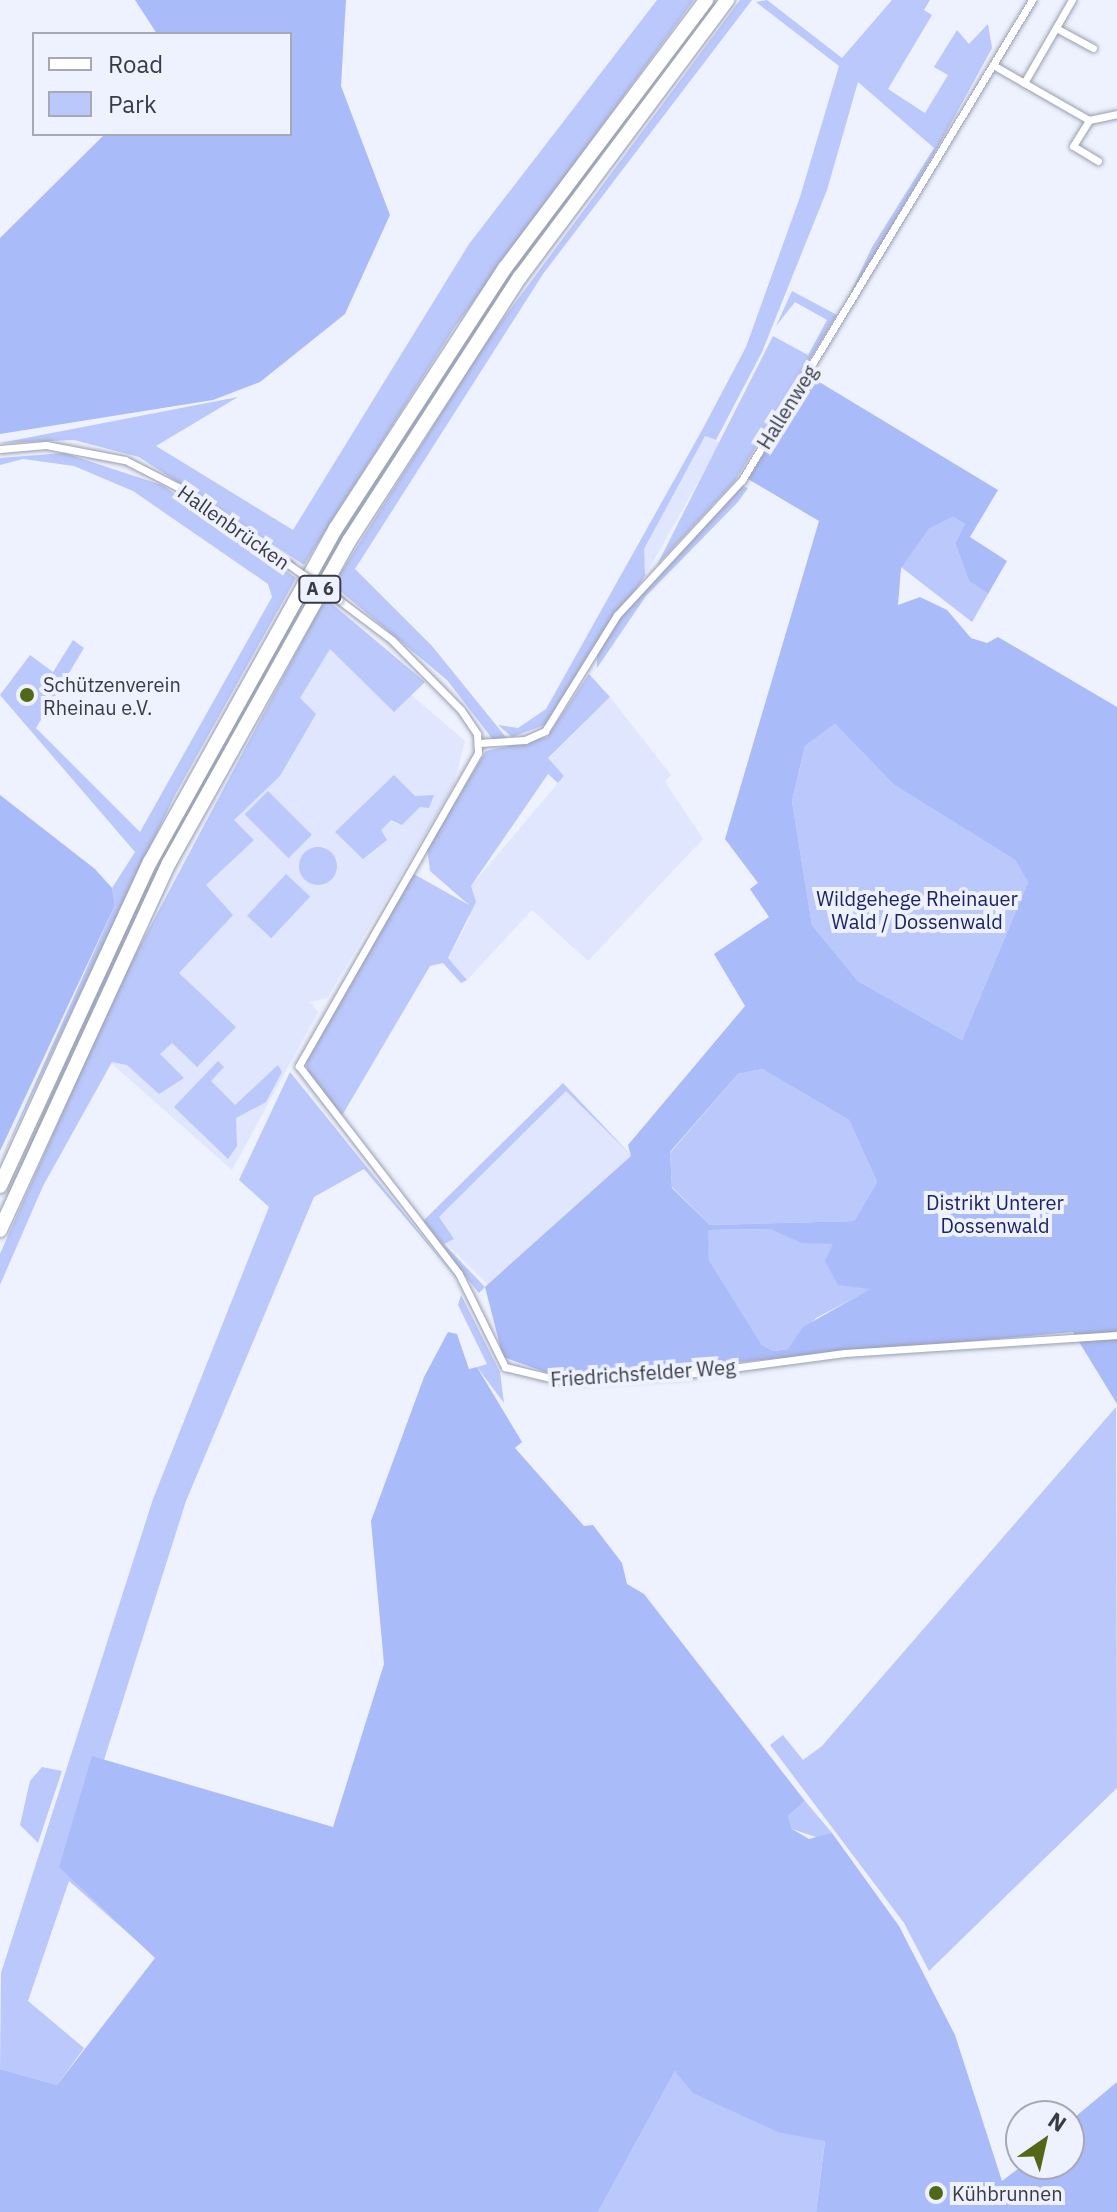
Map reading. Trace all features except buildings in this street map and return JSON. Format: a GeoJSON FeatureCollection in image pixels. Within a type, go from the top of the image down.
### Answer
{"type":"FeatureCollection","features":[{"type":"Feature","properties":{"kind":"highway","name":"A 6"},"geometry":{"type":"LineString","coordinates":[[0,1186],[150,862],[321,554],[505,268],[706,0]]}},
{"type":"Feature","properties":{"kind":"highway","name":"A 6"},"geometry":{"type":"LineString","coordinates":[[0,1230],[169,863],[349,541],[520,277],[727,0]]}},
{"type":"Feature","properties":{"kind":"street","name":"Hallenweg"},"geometry":{"type":"LineString","coordinates":[[479,743],[545,731],[617,615],[742,480],[1032,0]]}},
{"type":"Feature","properties":{"kind":"street"},"geometry":{"type":"LineString","coordinates":[[1024,83],[1072,0]]}},
{"type":"Feature","properties":{"kind":"street"},"geometry":{"type":"LineString","coordinates":[[1056,28],[1093,48]]}},
{"type":"Feature","properties":{"kind":"street"},"geometry":{"type":"LineString","coordinates":[[993,65],[1089,120],[1117,114]]}},
{"type":"Feature","properties":{"kind":"street"},"geometry":{"type":"LineString","coordinates":[[1064,105],[1068,95]]}},
{"type":"Feature","properties":{"kind":"street"},"geometry":{"type":"LineString","coordinates":[[1089,120],[1073,146],[1098,161]]}},
{"type":"Feature","properties":{"kind":"street","name":"Hallenbrücken"},"geometry":{"type":"LineString","coordinates":[[0,449],[46,445],[125,460],[178,487],[339,600],[417,663],[472,723],[479,743]]}},
{"type":"Feature","properties":{"kind":"street","name":"Friedrichsfelder Weg"},"geometry":{"type":"LineString","coordinates":[[479,743],[474,763],[304,1052],[303,1076],[459,1274],[491,1347],[513,1374],[563,1381],[687,1374],[845,1353],[1117,1335]]}},
{"type":"Feature","properties":{"kind":"shaded area"},"geometry":{"type":"Polygon","coordinates":[[[705,435],[720,443],[645,576],[643,549],[705,435]]]}},
{"type":"Feature","properties":{"kind":"shaded area"},"geometry":{"type":"Polygon","coordinates":[[[331,626],[465,741],[453,787],[327,998],[310,1002],[318,1012],[232,1170],[111,1063],[331,626]]]}},
{"type":"Feature","properties":{"kind":"shaded area"},"geometry":{"type":"Polygon","coordinates":[[[610,697],[671,775],[665,782],[703,839],[588,961],[532,910],[467,980],[448,959],[470,918],[471,886],[564,776],[548,759],[610,697]]]}},
{"type":"Feature","properties":{"kind":"shaded area"},"geometry":{"type":"Polygon","coordinates":[[[566,1090],[632,1156],[495,1292],[430,1226],[566,1090]]]}},
{"type":"Feature","properties":{"kind":"green space"},"geometry":{"type":"Polygon","coordinates":[[[135,0],[346,0],[341,86],[390,215],[345,314],[260,382],[213,400],[0,434],[0,238],[103,136],[292,136],[292,32],[156,32],[135,0]]]}},
{"type":"Feature","properties":{"kind":"green space"},"geometry":{"type":"Polygon","coordinates":[[[657,0],[694,0],[454,328],[304,565],[139,457],[74,440],[0,443],[238,397],[156,446],[293,530],[469,244],[657,0]]]}},
{"type":"Feature","properties":{"kind":"green space"},"geometry":{"type":"Polygon","coordinates":[[[740,0],[752,0],[543,274],[355,569],[432,646],[509,741],[494,741],[447,680],[333,585],[486,342],[740,0]]]}},
{"type":"Feature","properties":{"kind":"green space"},"geometry":{"type":"Polygon","coordinates":[[[767,0],[842,58],[892,0],[930,0],[924,10],[932,15],[888,89],[925,113],[948,75],[934,67],[957,30],[969,44],[988,24],[992,48],[840,315],[872,247],[934,148],[858,82],[827,190],[762,352],[716,440],[705,436],[644,549],[645,576],[547,724],[512,737],[498,725],[518,728],[546,709],[701,432],[746,347],[800,197],[839,66],[756,2],[767,0]]]}},
{"type":"Feature","properties":{"kind":"green space"},"geometry":{"type":"Polygon","coordinates":[[[682,42],[488,313],[303,606],[150,887],[0,1213],[121,934],[314,576],[482,312],[682,42]]]}},
{"type":"Feature","properties":{"kind":"green space"},"geometry":{"type":"Polygon","coordinates":[[[792,291],[837,315],[735,481],[657,565],[773,336],[808,355],[827,320],[795,302],[776,326],[792,291]]]}},
{"type":"Feature","properties":{"kind":"green space","name":"Distrikt Unterer Dossenwald"},"geometry":{"type":"Polygon","coordinates":[[[811,377],[998,490],[970,537],[1007,561],[988,594],[969,581],[955,543],[965,524],[953,517],[929,529],[901,568],[898,605],[920,597],[947,610],[971,638],[987,643],[998,637],[1117,707],[1117,1404],[1073,1332],[562,1378],[503,1357],[485,1287],[631,1156],[628,1145],[745,1006],[714,954],[769,917],[750,889],[758,883],[725,839],[819,521],[748,479],[811,377]],[[835,724],[805,746],[792,801],[812,925],[858,981],[962,1040],[1028,882],[1015,860],[894,785],[835,724]],[[762,1069],[738,1074],[670,1152],[672,1188],[710,1225],[854,1221],[877,1182],[849,1120],[762,1069]],[[770,1229],[708,1230],[709,1260],[762,1345],[774,1351],[788,1349],[803,1327],[870,1289],[838,1285],[825,1261],[833,1244],[802,1243],[770,1229]]]}},
{"type":"Feature","properties":{"kind":"green space"},"geometry":{"type":"Polygon","coordinates":[[[64,453],[162,485],[296,578],[175,795],[0,1162],[115,905],[112,888],[135,852],[0,695],[30,655],[53,672],[73,640],[84,648],[36,728],[140,832],[272,597],[268,584],[133,491],[74,466],[23,459],[0,465],[0,458],[64,453]]]}},
{"type":"Feature","properties":{"kind":"green space"},"geometry":{"type":"Polygon","coordinates":[[[742,486],[748,488],[738,502],[646,596],[597,668],[597,655],[626,609],[742,486]]]}},
{"type":"Feature","properties":{"kind":"green space"},"geometry":{"type":"Polygon","coordinates":[[[953,517],[965,524],[955,543],[969,581],[988,594],[972,622],[901,567],[929,529],[953,517]]]}},
{"type":"Feature","properties":{"kind":"green space"},"geometry":{"type":"Polygon","coordinates":[[[325,598],[425,682],[394,712],[330,649],[300,698],[316,714],[280,776],[234,820],[254,840],[206,885],[233,915],[179,973],[236,1027],[197,1067],[172,1043],[160,1054],[184,1078],[159,1094],[127,1065],[112,1062],[43,1186],[0,1285],[0,1254],[117,989],[325,598]]]}},
{"type":"Feature","properties":{"kind":"green space"},"geometry":{"type":"Polygon","coordinates":[[[589,674],[610,697],[548,758],[564,776],[558,783],[548,774],[471,886],[476,902],[448,958],[467,980],[461,983],[443,963],[430,966],[340,1119],[308,1076],[306,1059],[412,873],[469,905],[430,871],[427,848],[486,751],[547,737],[589,674]]]}},
{"type":"Feature","properties":{"kind":"green space","name":"Wildgehege Rheinauer Wald / Dossenwald"},"geometry":{"type":"Polygon","coordinates":[[[835,724],[894,785],[1015,860],[1028,882],[962,1040],[858,981],[812,925],[792,801],[805,746],[835,724]]]}},
{"type":"Feature","properties":{"kind":"green space"},"geometry":{"type":"Polygon","coordinates":[[[394,775],[415,796],[434,795],[429,808],[420,807],[402,825],[391,820],[381,830],[387,840],[363,859],[335,832],[394,775]]]}},
{"type":"Feature","properties":{"kind":"green space"},"geometry":{"type":"Polygon","coordinates":[[[268,791],[312,835],[289,858],[245,814],[268,791]]]}},
{"type":"Feature","properties":{"kind":"green space"},"geometry":{"type":"Polygon","coordinates":[[[0,795],[95,869],[112,888],[115,905],[0,1151],[0,795]]]}},
{"type":"Feature","properties":{"kind":"green space"},"geometry":{"type":"Polygon","coordinates":[[[318,847],[332,852],[337,866],[332,880],[318,885],[304,880],[299,866],[304,852],[318,847]]]}},
{"type":"Feature","properties":{"kind":"green space"},"geometry":{"type":"Polygon","coordinates":[[[286,874],[310,897],[271,938],[247,916],[286,874]]]}},
{"type":"Feature","properties":{"kind":"green space"},"geometry":{"type":"Polygon","coordinates":[[[218,1061],[224,1067],[211,1081],[235,1105],[278,1065],[282,1072],[266,1102],[236,1118],[237,1146],[228,1159],[174,1107],[218,1061]]]}},
{"type":"Feature","properties":{"kind":"green space"},"geometry":{"type":"Polygon","coordinates":[[[762,1069],[849,1120],[877,1182],[854,1221],[710,1225],[672,1187],[670,1153],[738,1074],[762,1069]]]}},
{"type":"Feature","properties":{"kind":"green space"},"geometry":{"type":"Polygon","coordinates":[[[290,1072],[458,1280],[364,1169],[314,1197],[186,1501],[104,1760],[92,1757],[155,1957],[69,1881],[28,2001],[84,2048],[57,2085],[0,2069],[1,1973],[153,1499],[269,1207],[239,1180],[290,1072]]]}},
{"type":"Feature","properties":{"kind":"green space"},"geometry":{"type":"Polygon","coordinates":[[[563,1083],[631,1155],[566,1091],[439,1217],[454,1239],[444,1244],[485,1287],[479,1293],[421,1223],[563,1083]]]}},
{"type":"Feature","properties":{"kind":"green space"},"geometry":{"type":"Polygon","coordinates":[[[770,1229],[833,1244],[871,1289],[816,1318],[788,1349],[774,1351],[762,1345],[709,1260],[707,1230],[770,1229]]]}},
{"type":"Feature","properties":{"kind":"green space"},"geometry":{"type":"Polygon","coordinates":[[[461,1295],[500,1372],[504,1403],[477,1367],[487,1364],[458,1305],[461,1295]]]}},
{"type":"Feature","properties":{"kind":"green space"},"geometry":{"type":"Polygon","coordinates":[[[448,1332],[457,1334],[469,1369],[477,1367],[522,1442],[515,1448],[584,1526],[593,1525],[622,1563],[627,1584],[644,1594],[805,1801],[788,1816],[792,1829],[809,1839],[832,1833],[899,1926],[955,2035],[1002,2181],[1085,2180],[1085,2109],[1117,2082],[1117,2212],[816,2212],[825,2141],[780,2133],[693,2093],[675,2071],[598,2212],[0,2212],[0,2069],[57,2085],[155,1958],[59,1867],[92,1756],[333,1827],[384,1664],[371,1521],[424,1377],[448,1332]]]}},
{"type":"Feature","properties":{"kind":"green space"},"geometry":{"type":"Polygon","coordinates":[[[1116,1407],[1117,1788],[929,1971],[904,1923],[770,1745],[783,1735],[803,1760],[822,1746],[1116,1407]]]}},
{"type":"Feature","properties":{"kind":"green space"},"geometry":{"type":"Polygon","coordinates":[[[42,1767],[62,1771],[38,1843],[20,1825],[30,1781],[42,1767]]]}},
{"type":"Feature","properties":{"kind":"green space"},"geometry":{"type":"Polygon","coordinates":[[[805,1801],[832,1833],[825,1840],[792,1829],[788,1816],[805,1801]]]}},
{"type":"Feature","properties":{"kind":"green space"},"geometry":{"type":"Polygon","coordinates":[[[675,2071],[780,2133],[825,2140],[816,2212],[598,2212],[675,2071]]]}},
{"type":"Feature","properties":{"kind":"place","name":"Schützenverein Rheinau e.V."},"geometry":{"type":"Point","coordinates":[27,695]}},
{"type":"Feature","properties":{"kind":"place","name":"Kühbrunnen"},"geometry":{"type":"Point","coordinates":[936,2193]}}]}
